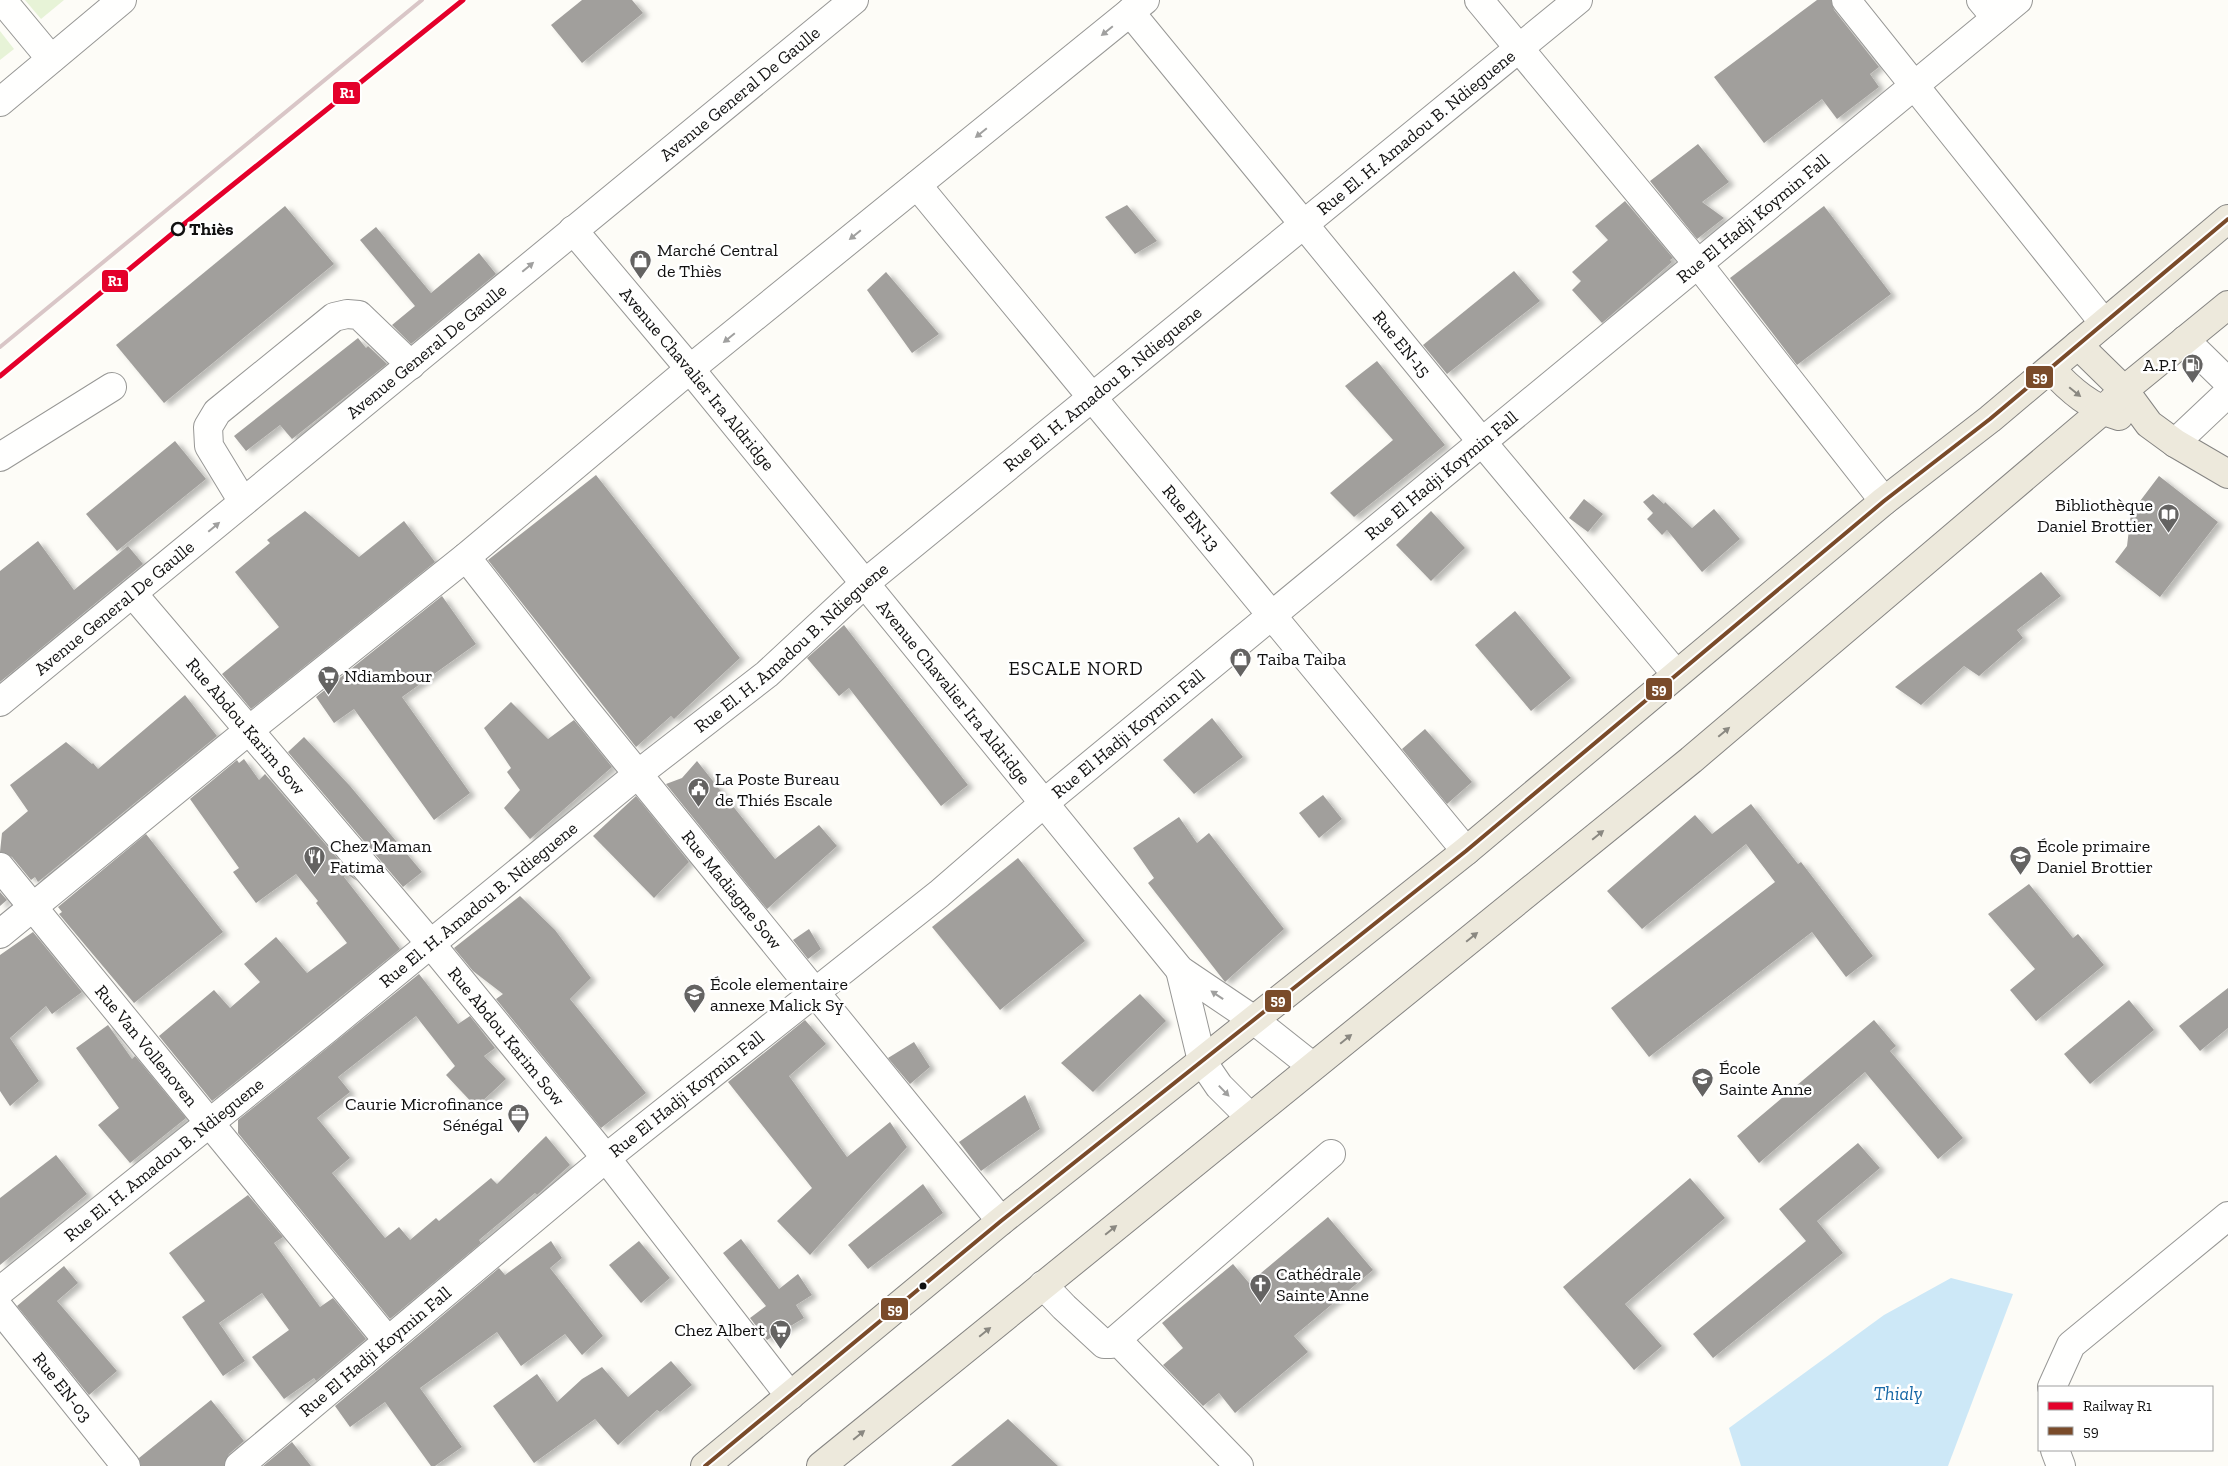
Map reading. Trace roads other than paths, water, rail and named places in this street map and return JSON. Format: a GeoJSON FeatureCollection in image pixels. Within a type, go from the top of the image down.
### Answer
{"type":"FeatureCollection","features":[{"type":"Feature","properties":{"kind":"main road"},"geometry":{"type":"LineString","coordinates":[[704,1466],[1001,1221],[1466,851],[1884,501],[1990,420],[2228,219]]}},
{"type":"Feature","properties":{"kind":"main road"},"geometry":{"type":"LineString","coordinates":[[834,1462],[1043,1285],[1691,760],[2102,411],[2124,390],[2228,305]]}},
{"type":"Feature","properties":{"kind":"main road"},"geometry":{"type":"LineString","coordinates":[[2078,345],[2124,390],[2149,424],[2175,443],[2228,474]]}},
{"type":"Feature","properties":{"kind":"main road"},"geometry":{"type":"LineString","coordinates":[[2051,369],[2078,394],[2102,411],[2149,424]]}},
{"type":"Feature","properties":{"kind":"street"},"geometry":{"type":"LineString","coordinates":[[2,0],[51,59]]}},
{"type":"Feature","properties":{"kind":"street"},"geometry":{"type":"LineString","coordinates":[[0,102],[122,0]]}},
{"type":"Feature","properties":{"kind":"street","name":"Avenue General De Gaulle"},"geometry":{"type":"LineString","coordinates":[[0,702],[854,0]]}},
{"type":"Feature","properties":{"kind":"street"},"geometry":{"type":"LineString","coordinates":[[1480,0],[1698,264],[1884,501]]}},
{"type":"Feature","properties":{"kind":"street","name":"Rue El. H. Amadou B. Ndieguene"},"geometry":{"type":"LineString","coordinates":[[0,1291],[328,1028],[638,774],[767,674],[864,584],[1578,0]]}},
{"type":"Feature","properties":{"kind":"street"},"geometry":{"type":"LineString","coordinates":[[1846,0],[2104,323]]}},
{"type":"Feature","properties":{"kind":"street","name":"Rue El Hadji Koymin Fall"},"geometry":{"type":"LineString","coordinates":[[239,1466],[606,1158],[939,894],[1043,804],[1914,85],[1988,9],[2018,0]]}},
{"type":"Feature","properties":{"kind":"street"},"geometry":{"type":"LineString","coordinates":[[0,934],[248,731],[466,557],[690,369],[1137,6]]}},
{"type":"Feature","properties":{"kind":"street","name":"Rue EN-15"},"geometry":{"type":"LineString","coordinates":[[1137,6],[1304,224],[1482,442],[1676,674]]}},
{"type":"Feature","properties":{"kind":"street","name":"Rue EN-13"},"geometry":{"type":"LineString","coordinates":[[917,185],[1270,616],[1466,851]]}},
{"type":"Feature","properties":{"kind":"street","name":"Avenue Chavalier Ira Aldridge"},"geometry":{"type":"LineString","coordinates":[[573,230],[690,369],[1180,970]]}},
{"type":"Feature","properties":{"kind":"street"},"geometry":{"type":"LineString","coordinates":[[243,502],[209,446],[208,428],[217,412],[334,316],[359,315],[411,365]]}},
{"type":"Feature","properties":{"kind":"street"},"geometry":{"type":"LineString","coordinates":[[2185,340],[2228,382]]}},
{"type":"Feature","properties":{"kind":"street"},"geometry":{"type":"LineString","coordinates":[[0,457],[112,387]]}},
{"type":"Feature","properties":{"kind":"street"},"geometry":{"type":"LineString","coordinates":[[2175,443],[2228,393]]}},
{"type":"Feature","properties":{"kind":"street","name":"Rue Madiagne Sow"},"geometry":{"type":"LineString","coordinates":[[466,557],[638,774],[817,992],[1001,1221]]}},
{"type":"Feature","properties":{"kind":"street","name":"Rue Abdou Karim Sow"},"geometry":{"type":"LineString","coordinates":[[133,594],[430,943],[606,1158],[790,1396]]}},
{"type":"Feature","properties":{"kind":"street","name":"Rue Van Vollenoven"},"geometry":{"type":"LineString","coordinates":[[0,868],[388,1341]]}},
{"type":"Feature","properties":{"kind":"street"},"geometry":{"type":"LineString","coordinates":[[1180,970],[1254,1020],[1312,1066]]}},
{"type":"Feature","properties":{"kind":"street"},"geometry":{"type":"LineString","coordinates":[[1180,970],[1202,1060],[1219,1086],[1250,1117]]}},
{"type":"Feature","properties":{"kind":"street"},"geometry":{"type":"LineString","coordinates":[[1043,1285],[1064,1308],[1104,1344],[1111,1344],[1331,1154]]}},
{"type":"Feature","properties":{"kind":"street"},"geometry":{"type":"LineString","coordinates":[[2052,1386],[2071,1345],[2228,1216]]}},
{"type":"Feature","properties":{"kind":"street","name":"Rue EN-03"},"geometry":{"type":"LineString","coordinates":[[0,1309],[126,1466]]}},
{"type":"Feature","properties":{"kind":"street"},"geometry":{"type":"LineString","coordinates":[[1117,1340],[1239,1466]]}},
{"type":"Feature","properties":{"kind":"street"},"geometry":{"type":"LineString","coordinates":[[2055,1451],[2062,1466]]}},
{"type":"Feature","properties":{"kind":"water","name":"Thialy"},"geometry":{"type":"Polygon","coordinates":[[[1951,1278],[2013,1294],[1948,1466],[1741,1466],[1729,1428],[1884,1315],[1951,1278]]]}},
{"type":"Feature","properties":{"kind":"railway"},"geometry":{"type":"LineString","coordinates":[[0,347],[422,0]]}},
{"type":"Feature","properties":{"kind":"railway"},"geometry":{"type":"LineString","coordinates":[[0,376],[178,229]]}},
{"type":"Feature","properties":{"kind":"rail line","name":"R1"},"geometry":{"type":"LineString","coordinates":[[0,376],[178,229],[463,0]]}},
{"type":"Feature","properties":{"kind":"place","name":"Thiès"},"geometry":{"type":"Point","coordinates":[178,229]}},
{"type":"Feature","properties":{"kind":"place","name":"Marché Central de Thiès"},"geometry":{"type":"Point","coordinates":[641,279]}},
{"type":"Feature","properties":{"kind":"place","name":"A.P.I"},"geometry":{"type":"Point","coordinates":[2193,384]}},
{"type":"Feature","properties":{"kind":"place","name":"Bibliothèque Daniel Brottier"},"geometry":{"type":"Point","coordinates":[2169,534]}},
{"type":"Feature","properties":{"kind":"place","name":"Taiba Taiba"},"geometry":{"type":"Point","coordinates":[1241,678]}},
{"type":"Feature","properties":{"kind":"place","name":"Ndiambour"},"geometry":{"type":"Point","coordinates":[328,695]}},
{"type":"Feature","properties":{"kind":"place","name":"La Poste Bureau de Thiés Escale"},"geometry":{"type":"Point","coordinates":[699,808]}},
{"type":"Feature","properties":{"kind":"place","name":"Chez Maman Fatima"},"geometry":{"type":"Point","coordinates":[314,875]}},
{"type":"Feature","properties":{"kind":"place","name":"École primaire Daniel Brottier"},"geometry":{"type":"Point","coordinates":[2021,875]}},
{"type":"Feature","properties":{"kind":"place","name":"École elementaire annexe Malick Sy"},"geometry":{"type":"Point","coordinates":[694,1013]}},
{"type":"Feature","properties":{"kind":"place","name":"École Sainte Anne"},"geometry":{"type":"Point","coordinates":[1703,1097]}},
{"type":"Feature","properties":{"kind":"place","name":"Caurie Microfinance Sénégal"},"geometry":{"type":"Point","coordinates":[519,1133]}},
{"type":"Feature","properties":{"kind":"place","name":"Cathédrale Sainte Anne"},"geometry":{"type":"Point","coordinates":[1260,1303]}},
{"type":"Feature","properties":{"kind":"place","name":"Chez Albert"},"geometry":{"type":"Point","coordinates":[781,1349]}},
{"type":"Feature","properties":{"kind":"district","name":"ESCALE NORD"},"geometry":{"type":"Point","coordinates":[1076,668]}}]}
